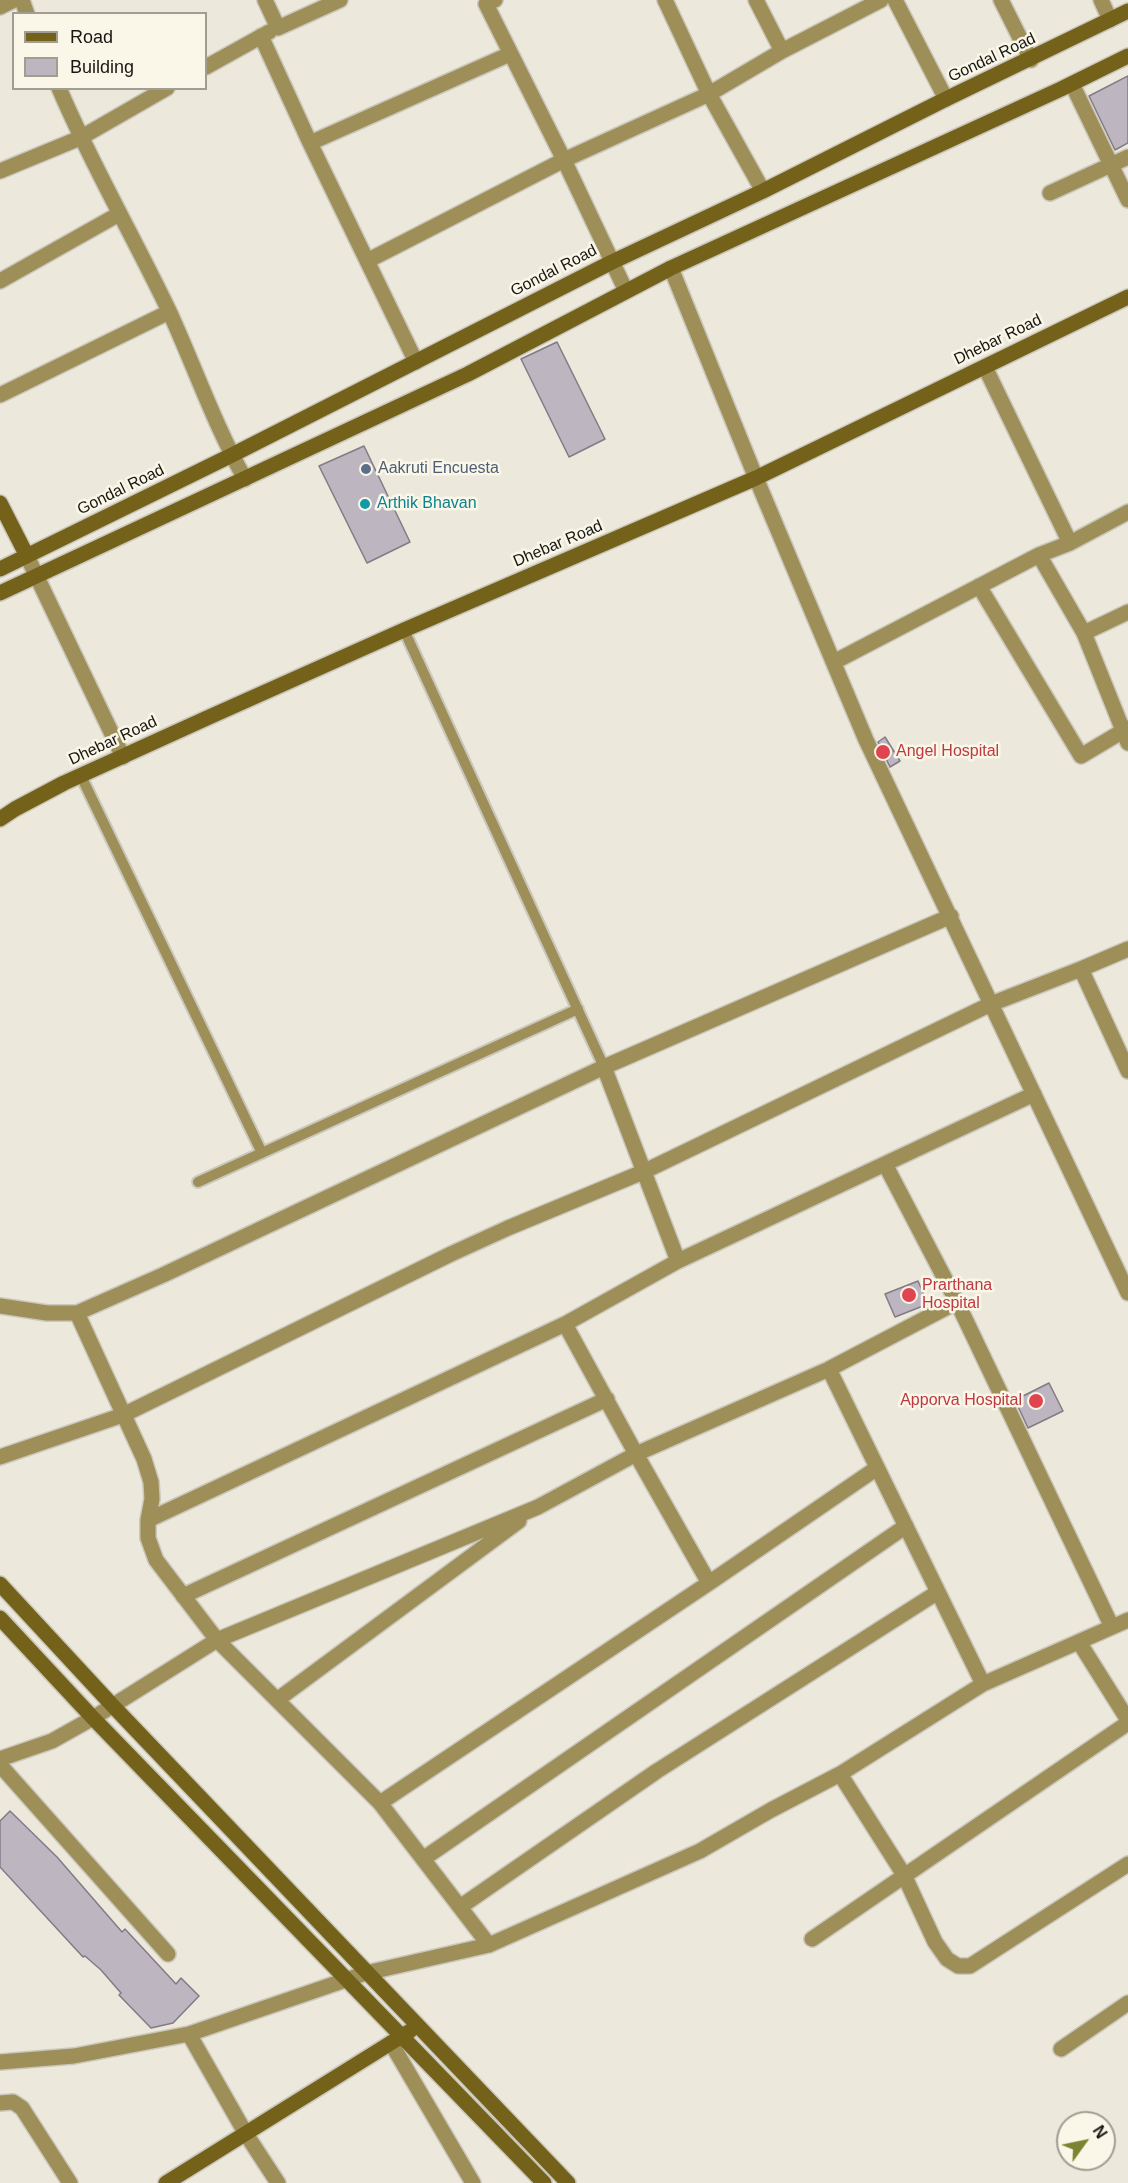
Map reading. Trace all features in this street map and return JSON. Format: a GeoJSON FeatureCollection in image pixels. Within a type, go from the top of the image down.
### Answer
{"type":"FeatureCollection","features":[{"type":"Feature","properties":{"kind":"main road","name":"Gondal Road"},"geometry":{"type":"LineString","coordinates":[[0,569],[232,455],[612,262],[763,191],[1128,11]]}},
{"type":"Feature","properties":{"kind":"main road"},"geometry":{"type":"LineString","coordinates":[[0,593],[468,374],[671,268],[1072,84],[1128,56]]}},
{"type":"Feature","properties":{"kind":"main road","name":"Dhebar Road"},"geometry":{"type":"LineString","coordinates":[[0,819],[81,776],[404,630],[756,478],[1128,297]]}},
{"type":"Feature","properties":{"kind":"main road"},"geometry":{"type":"LineString","coordinates":[[0,503],[27,556]]}},
{"type":"Feature","properties":{"kind":"main road"},"geometry":{"type":"LineString","coordinates":[[0,1584],[366,1973],[568,2183]]}},
{"type":"Feature","properties":{"kind":"main road"},"geometry":{"type":"LineString","coordinates":[[0,1618],[93,1718],[347,1978],[397,2040],[544,2183]]}},
{"type":"Feature","properties":{"kind":"main road"},"geometry":{"type":"LineString","coordinates":[[166,2183],[418,2026]]}},
{"type":"Feature","properties":{"kind":"street"},"geometry":{"type":"LineString","coordinates":[[0,7],[15,0]]}},
{"type":"Feature","properties":{"kind":"street"},"geometry":{"type":"LineString","coordinates":[[265,0],[278,28]]}},
{"type":"Feature","properties":{"kind":"street"},"geometry":{"type":"LineString","coordinates":[[207,66],[261,36],[340,0]]}},
{"type":"Feature","properties":{"kind":"street"},"geometry":{"type":"LineString","coordinates":[[665,0],[709,94],[763,191]]}},
{"type":"Feature","properties":{"kind":"street"},"geometry":{"type":"LineString","coordinates":[[756,0],[782,51]]}},
{"type":"Feature","properties":{"kind":"street"},"geometry":{"type":"LineString","coordinates":[[367,261],[564,160],[709,94],[782,51],[881,0]]}},
{"type":"Feature","properties":{"kind":"street"},"geometry":{"type":"LineString","coordinates":[[895,0],[946,99]]}},
{"type":"Feature","properties":{"kind":"street"},"geometry":{"type":"LineString","coordinates":[[1002,0],[1031,60]]}},
{"type":"Feature","properties":{"kind":"street"},"geometry":{"type":"LineString","coordinates":[[1101,0],[1110,20]]}},
{"type":"Feature","properties":{"kind":"street"},"geometry":{"type":"LineString","coordinates":[[488,1],[510,54],[564,160],[626,291]]}},
{"type":"Feature","properties":{"kind":"street"},"geometry":{"type":"LineString","coordinates":[[261,36],[416,362]]}},
{"type":"Feature","properties":{"kind":"street"},"geometry":{"type":"LineString","coordinates":[[310,143],[510,54]]}},
{"type":"Feature","properties":{"kind":"street"},"geometry":{"type":"LineString","coordinates":[[1072,84],[1128,200]]}},
{"type":"Feature","properties":{"kind":"street"},"geometry":{"type":"LineString","coordinates":[[60,90],[80,138],[169,312],[232,455],[245,479]]}},
{"type":"Feature","properties":{"kind":"street"},"geometry":{"type":"LineString","coordinates":[[0,171],[80,138],[164,90]]}},
{"type":"Feature","properties":{"kind":"street"},"geometry":{"type":"LineString","coordinates":[[1050,193],[1128,157]]}},
{"type":"Feature","properties":{"kind":"street"},"geometry":{"type":"LineString","coordinates":[[0,281],[119,214]]}},
{"type":"Feature","properties":{"kind":"street"},"geometry":{"type":"LineString","coordinates":[[671,268],[866,740],[1034,1094],[1123,1269],[1128,1293]]}},
{"type":"Feature","properties":{"kind":"street"},"geometry":{"type":"LineString","coordinates":[[0,395],[169,312]]}},
{"type":"Feature","properties":{"kind":"street"},"geometry":{"type":"LineString","coordinates":[[985,367],[1070,543]]}},
{"type":"Feature","properties":{"kind":"street"},"geometry":{"type":"LineString","coordinates":[[834,662],[1039,555],[1070,543],[1128,512]]}},
{"type":"Feature","properties":{"kind":"street"},"geometry":{"type":"LineString","coordinates":[[979,586],[1081,756],[1126,734],[1084,633],[1039,555]]}},
{"type":"Feature","properties":{"kind":"street"},"geometry":{"type":"LineString","coordinates":[[27,556],[123,757]]}},
{"type":"Feature","properties":{"kind":"street"},"geometry":{"type":"LineString","coordinates":[[1084,633],[1128,612]]}},
{"type":"Feature","properties":{"kind":"street"},"geometry":{"type":"LineString","coordinates":[[0,1306],[47,1313],[77,1313],[174,1270],[604,1067],[951,916]]}},
{"type":"Feature","properties":{"kind":"street"},"geometry":{"type":"LineString","coordinates":[[0,1457],[123,1415],[508,1227],[643,1172],[992,1004],[1128,949]]}},
{"type":"Feature","properties":{"kind":"street"},"geometry":{"type":"LineString","coordinates":[[1081,969],[1127,1068]]}},
{"type":"Feature","properties":{"kind":"street"},"geometry":{"type":"LineString","coordinates":[[604,1067],[678,1261]]}},
{"type":"Feature","properties":{"kind":"street"},"geometry":{"type":"LineString","coordinates":[[147,1520],[565,1324],[678,1261],[1034,1094]]}},
{"type":"Feature","properties":{"kind":"street"},"geometry":{"type":"LineString","coordinates":[[885,1164],[957,1302],[1112,1627]]}},
{"type":"Feature","properties":{"kind":"street"},"geometry":{"type":"LineString","coordinates":[[0,1759],[52,1741],[113,1706],[217,1640],[538,1507],[636,1454],[829,1369],[957,1302]]}},
{"type":"Feature","properties":{"kind":"street"},"geometry":{"type":"LineString","coordinates":[[77,1313],[144,1459],[151,1482],[152,1499],[147,1520],[148,1538],[156,1560],[217,1640],[380,1803],[489,1944]]}},
{"type":"Feature","properties":{"kind":"street"},"geometry":{"type":"LineString","coordinates":[[565,1324],[709,1583]]}},
{"type":"Feature","properties":{"kind":"street"},"geometry":{"type":"LineString","coordinates":[[829,1369],[983,1684]]}},
{"type":"Feature","properties":{"kind":"street"},"geometry":{"type":"LineString","coordinates":[[183,1596],[607,1399]]}},
{"type":"Feature","properties":{"kind":"street"},"geometry":{"type":"LineString","coordinates":[[380,1803],[878,1468]]}},
{"type":"Feature","properties":{"kind":"street"},"geometry":{"type":"LineString","coordinates":[[277,1700],[538,1507]]}},
{"type":"Feature","properties":{"kind":"street"},"geometry":{"type":"LineString","coordinates":[[423,1859],[906,1526]]}},
{"type":"Feature","properties":{"kind":"street"},"geometry":{"type":"LineString","coordinates":[[460,1907],[657,1771],[938,1592]]}},
{"type":"Feature","properties":{"kind":"street"},"geometry":{"type":"LineString","coordinates":[[0,2062],[74,2056],[189,2034],[347,1978],[489,1944],[700,1851],[840,1774],[983,1684],[1128,1620]]}},
{"type":"Feature","properties":{"kind":"street"},"geometry":{"type":"LineString","coordinates":[[812,1939],[1128,1722],[1079,1642]]}},
{"type":"Feature","properties":{"kind":"street"},"geometry":{"type":"LineString","coordinates":[[0,1765],[168,1954]]}},
{"type":"Feature","properties":{"kind":"street"},"geometry":{"type":"LineString","coordinates":[[840,1774],[904,1875],[936,1942],[947,1959],[958,1966],[970,1966],[1128,1864]]}},
{"type":"Feature","properties":{"kind":"street"},"geometry":{"type":"LineString","coordinates":[[1061,2049],[1128,2003]]}},
{"type":"Feature","properties":{"kind":"street"},"geometry":{"type":"LineString","coordinates":[[189,2034],[246,2134],[278,2183]]}},
{"type":"Feature","properties":{"kind":"street"},"geometry":{"type":"LineString","coordinates":[[397,2040],[473,2183]]}},
{"type":"Feature","properties":{"kind":"street"},"geometry":{"type":"LineString","coordinates":[[0,2103],[13,2102],[22,2108],[70,2183]]}},
{"type":"Feature","properties":{"kind":"lane"},"geometry":{"type":"LineString","coordinates":[[404,630],[604,1067]]}},
{"type":"Feature","properties":{"kind":"lane"},"geometry":{"type":"LineString","coordinates":[[81,776],[261,1153]]}},
{"type":"Feature","properties":{"kind":"lane"},"geometry":{"type":"LineString","coordinates":[[198,1182],[578,1010]]}},
{"type":"Feature","properties":{"kind":"building"},"geometry":{"type":"Polygon","coordinates":[[[1128,76],[1128,143],[1115,150],[1089,96],[1128,76]]]}},
{"type":"Feature","properties":{"kind":"building"},"geometry":{"type":"Polygon","coordinates":[[[557,342],[605,439],[569,457],[521,359],[557,342]]]}},
{"type":"Feature","properties":{"kind":"building","name":"Arthik Bhavan"},"geometry":{"type":"Polygon","coordinates":[[[364,446],[410,542],[367,563],[319,466],[364,446]]]}},
{"type":"Feature","properties":{"kind":"building"},"geometry":{"type":"Polygon","coordinates":[[[885,737],[900,761],[890,767],[878,742],[885,737]]]}},
{"type":"Feature","properties":{"kind":"building"},"geometry":{"type":"Polygon","coordinates":[[[918,1281],[928,1304],[895,1317],[885,1294],[918,1281]]]}},
{"type":"Feature","properties":{"kind":"building"},"geometry":{"type":"Polygon","coordinates":[[[1049,1383],[1063,1411],[1028,1428],[1015,1400],[1049,1383]]]}},
{"type":"Feature","properties":{"kind":"building"},"geometry":{"type":"Polygon","coordinates":[[[10,1811],[57,1857],[122,1932],[125,1929],[176,1984],[181,1978],[199,1996],[173,2023],[151,2028],[119,1995],[121,1993],[101,1970],[85,1956],[83,1957],[0,1867],[0,1821],[10,1811]]]}},
{"type":"Feature","properties":{"kind":"place","name":"Aakruti Encuesta"},"geometry":{"type":"Point","coordinates":[366,469]}},
{"type":"Feature","properties":{"kind":"place","name":"Arthik Bhavan"},"geometry":{"type":"Point","coordinates":[365,504]}},
{"type":"Feature","properties":{"kind":"place","name":"Angel Hospital"},"geometry":{"type":"Point","coordinates":[883,752]}},
{"type":"Feature","properties":{"kind":"place","name":"Prarthana Hospital"},"geometry":{"type":"Point","coordinates":[909,1295]}},
{"type":"Feature","properties":{"kind":"place","name":"Apporva Hospital"},"geometry":{"type":"Point","coordinates":[1036,1401]}}]}
